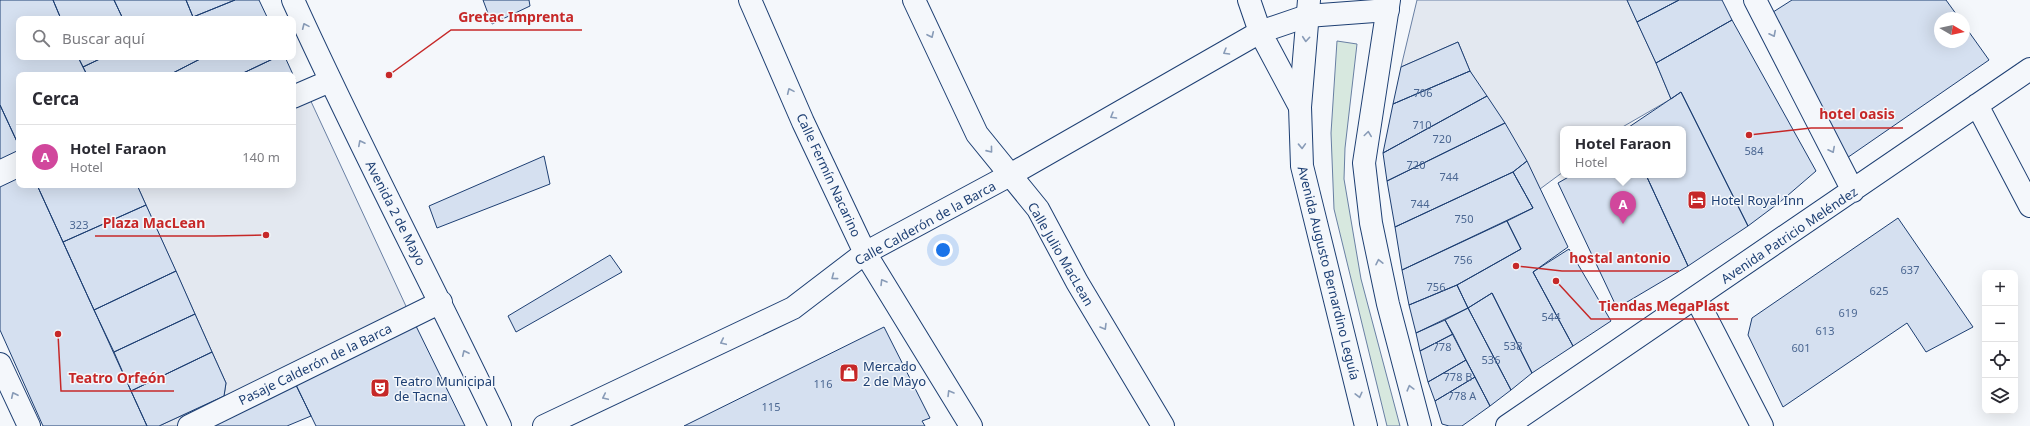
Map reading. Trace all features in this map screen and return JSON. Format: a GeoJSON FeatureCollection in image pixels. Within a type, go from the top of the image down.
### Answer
{"type":"FeatureCollection","features":[{"type":"Feature","properties":{"kind":"street","name":"Avenida 2 de Mayo"},"geometry":{"type":"LineString","coordinates":[[293,0],[330,81],[441,302],[500,426]]}},
{"type":"Feature","properties":{"kind":"street","name":"Calle Fermín Nacarino"},"geometry":{"type":"LineString","coordinates":[[750,0],[803,122],[865,253],[971,426]]}},
{"type":"Feature","properties":{"kind":"street","name":"Calle Julio MacLean"},"geometry":{"type":"LineString","coordinates":[[914,0],[976,134],[1038,209],[1077,282],[1162,426]]}},
{"type":"Feature","properties":{"kind":"street"},"geometry":{"type":"LineString","coordinates":[[1249,0],[1260,32],[1300,107]]}},
{"type":"Feature","properties":{"kind":"street"},"geometry":{"type":"LineString","coordinates":[[1755,0],[1853,191]]}},
{"type":"Feature","properties":{"kind":"street"},"geometry":{"type":"LineString","coordinates":[[1388,5],[1364,163],[1371,223],[1383,282],[1420,426]]}},
{"type":"Feature","properties":{"kind":"street","name":"Calle Calderón de la Barca"},"geometry":{"type":"LineString","coordinates":[[544,426],[793,308],[865,253],[1010,175],[1260,32],[1308,8],[1388,5]]}},
{"type":"Feature","properties":{"kind":"street","name":"Avenida Augusto Bernardino Leguía"},"geometry":{"type":"LineString","coordinates":[[1308,8],[1300,107],[1302,166],[1366,426]]}},
{"type":"Feature","properties":{"kind":"street","name":"Avenida Patricio Meléndez"},"geometry":{"type":"LineString","coordinates":[[1507,426],[2030,69]]}},
{"type":"Feature","properties":{"kind":"street"},"geometry":{"type":"LineString","coordinates":[[296,96],[330,81]]}},
{"type":"Feature","properties":{"kind":"street"},"geometry":{"type":"LineString","coordinates":[[1976,106],[2030,206]]}},
{"type":"Feature","properties":{"kind":"street"},"geometry":{"type":"LineString","coordinates":[[1696,298],[1762,426]]}},
{"type":"Feature","properties":{"kind":"street","name":"Pasaje Calderón de la Barca"},"geometry":{"type":"LineString","coordinates":[[189,426],[441,302]]}},
{"type":"Feature","properties":{"kind":"street"},"geometry":{"type":"LineString","coordinates":[[0,364],[28,426]]}},
{"type":"Feature","properties":{"kind":"shaded area"},"geometry":{"type":"Polygon","coordinates":[[[1417,0],[1627,0],[1671,99],[1624,126],[1560,126],[1560,174],[1540,189],[1470,71],[1458,42],[1401,67],[1417,0]]]}},
{"type":"Feature","properties":{"kind":"shaded area"},"geometry":{"type":"Polygon","coordinates":[[[1337,41],[1357,44],[1345,148],[1344,179],[1361,279],[1400,426],[1387,426],[1334,209],[1331,133],[1337,41]]]}},
{"type":"Feature","properties":{"kind":"shaded area"},"geometry":{"type":"Polygon","coordinates":[[[308,95],[411,317],[210,426],[159,426],[224,396],[226,383],[138,188],[296,188],[296,101],[308,95]]]}},
{"type":"Feature","properties":{"kind":"building"},"geometry":{"type":"Polygon","coordinates":[[[0,0],[53,0],[60,16],[16,16],[16,60],[80,60],[86,72],[16,72],[16,140],[0,105],[0,0]]]}},
{"type":"Feature","properties":{"kind":"building"},"geometry":{"type":"Polygon","coordinates":[[[53,0],[114,0],[122,16],[60,16],[53,0]]]}},
{"type":"Feature","properties":{"kind":"building"},"geometry":{"type":"Polygon","coordinates":[[[114,0],[186,0],[193,16],[122,16],[114,0]]]}},
{"type":"Feature","properties":{"kind":"building"},"geometry":{"type":"Polygon","coordinates":[[[186,0],[235,0],[195,16],[193,16],[186,0]]]}},
{"type":"Feature","properties":{"kind":"building"},"geometry":{"type":"Polygon","coordinates":[[[235,0],[259,0],[267,16],[195,16],[235,0]]]}},
{"type":"Feature","properties":{"kind":"building"},"geometry":{"type":"Polygon","coordinates":[[[483,0],[529,0],[530,6],[492,24],[483,0]]]}},
{"type":"Feature","properties":{"kind":"building"},"geometry":{"type":"Polygon","coordinates":[[[1627,0],[1679,0],[1637,22],[1627,0]]]}},
{"type":"Feature","properties":{"kind":"building"},"geometry":{"type":"Polygon","coordinates":[[[1679,0],[1722,0],[1732,20],[1656,63],[1637,22],[1679,0]]]}},
{"type":"Feature","properties":{"kind":"building"},"geometry":{"type":"Polygon","coordinates":[[[1792,0],[1946,0],[1955,12],[1934,12],[1934,48],[1970,48],[1970,33],[1989,60],[1844,160],[1770,14],[1792,0]]]}},
{"type":"Feature","properties":{"kind":"building"},"geometry":{"type":"Polygon","coordinates":[[[1732,20],[1816,171],[1780,202],[1748,226],[1681,92],[1671,99],[1656,63],[1732,20]]]}},
{"type":"Feature","properties":{"kind":"building"},"geometry":{"type":"Polygon","coordinates":[[[1458,42],[1470,71],[1393,104],[1401,67],[1458,42]]]}},
{"type":"Feature","properties":{"kind":"building"},"geometry":{"type":"Polygon","coordinates":[[[80,60],[98,60],[83,67],[80,60]]]}},
{"type":"Feature","properties":{"kind":"building"},"geometry":{"type":"Polygon","coordinates":[[[98,60],[198,60],[175,72],[86,72],[83,67],[98,60]]]}},
{"type":"Feature","properties":{"kind":"building"},"geometry":{"type":"Polygon","coordinates":[[[198,60],[271,60],[245,72],[175,72],[198,60]]]}},
{"type":"Feature","properties":{"kind":"building"},"geometry":{"type":"Polygon","coordinates":[[[271,60],[286,60],[292,72],[245,72],[271,60]]]}},
{"type":"Feature","properties":{"kind":"building"},"geometry":{"type":"Polygon","coordinates":[[[1470,71],[1487,96],[1383,153],[1393,104],[1470,71]]]}},
{"type":"Feature","properties":{"kind":"building","name":"Hotel Royal Inn"},"geometry":{"type":"Polygon","coordinates":[[[1681,92],[1748,226],[1688,266],[1647,178],[1686,178],[1686,126],[1630,126],[1681,92]]]}},
{"type":"Feature","properties":{"kind":"building"},"geometry":{"type":"Polygon","coordinates":[[[1487,96],[1505,123],[1387,181],[1383,153],[1487,96]]]}},
{"type":"Feature","properties":{"kind":"building"},"geometry":{"type":"Polygon","coordinates":[[[0,105],[16,140],[16,151],[0,159],[0,105]]]}},
{"type":"Feature","properties":{"kind":"building"},"geometry":{"type":"Polygon","coordinates":[[[1505,123],[1527,161],[1513,172],[1395,227],[1387,181],[1505,123]]]}},
{"type":"Feature","properties":{"kind":"building"},"geometry":{"type":"Polygon","coordinates":[[[544,156],[550,184],[437,228],[429,206],[544,156]]]}},
{"type":"Feature","properties":{"kind":"building"},"geometry":{"type":"Polygon","coordinates":[[[1527,161],[1568,247],[1533,272],[1573,346],[1532,373],[1492,293],[1468,308],[1457,285],[1521,249],[1507,221],[1533,208],[1513,172],[1527,161]]]}},
{"type":"Feature","properties":{"kind":"building"},"geometry":{"type":"Polygon","coordinates":[[[1513,172],[1533,208],[1402,270],[1395,227],[1513,172]]]}},
{"type":"Feature","properties":{"kind":"building"},"geometry":{"type":"Polygon","coordinates":[[[1567,178],[1647,178],[1688,266],[1617,308],[1558,183],[1567,178]]]}},
{"type":"Feature","properties":{"kind":"building"},"geometry":{"type":"Polygon","coordinates":[[[16,179],[16,188],[38,188],[147,426],[43,426],[0,330],[0,187],[16,179]]]}},
{"type":"Feature","properties":{"kind":"building"},"geometry":{"type":"Polygon","coordinates":[[[38,188],[138,188],[146,205],[63,242],[38,188]]]}},
{"type":"Feature","properties":{"kind":"building"},"geometry":{"type":"Polygon","coordinates":[[[146,205],[176,271],[94,310],[63,242],[146,205]]]}},
{"type":"Feature","properties":{"kind":"building"},"geometry":{"type":"Polygon","coordinates":[[[1898,218],[1973,327],[1926,352],[1907,323],[1783,407],[1748,335],[1752,318],[1898,218]]]}},
{"type":"Feature","properties":{"kind":"building"},"geometry":{"type":"Polygon","coordinates":[[[1507,221],[1521,249],[1457,285],[1409,305],[1402,270],[1507,221]]]}},
{"type":"Feature","properties":{"kind":"building"},"geometry":{"type":"Polygon","coordinates":[[[1569,249],[1611,321],[1573,346],[1533,272],[1569,249]]]}},
{"type":"Feature","properties":{"kind":"building"},"geometry":{"type":"Polygon","coordinates":[[[610,255],[622,272],[516,332],[508,316],[610,255]]]}},
{"type":"Feature","properties":{"kind":"building"},"geometry":{"type":"Polygon","coordinates":[[[176,271],[195,314],[114,352],[94,310],[176,271]]]}},
{"type":"Feature","properties":{"kind":"building"},"geometry":{"type":"Polygon","coordinates":[[[1457,285],[1468,308],[1416,333],[1409,305],[1457,285]]]}},
{"type":"Feature","properties":{"kind":"building"},"geometry":{"type":"Polygon","coordinates":[[[1492,293],[1532,373],[1511,390],[1468,308],[1492,293]]]}},
{"type":"Feature","properties":{"kind":"building"},"geometry":{"type":"Polygon","coordinates":[[[1468,308],[1511,390],[1490,406],[1445,320],[1468,308]]]}},
{"type":"Feature","properties":{"kind":"building"},"geometry":{"type":"Polygon","coordinates":[[[195,314],[212,352],[131,391],[114,352],[195,314]]]}},
{"type":"Feature","properties":{"kind":"building"},"geometry":{"type":"Polygon","coordinates":[[[1445,320],[1453,334],[1420,351],[1416,333],[1445,320]]]}},
{"type":"Feature","properties":{"kind":"building"},"geometry":{"type":"Polygon","coordinates":[[[416,326],[465,426],[316,426],[296,385],[416,326]]]}},
{"type":"Feature","properties":{"kind":"building","name":"Mercado 2 de Mayo"},"geometry":{"type":"Polygon","coordinates":[[[884,327],[930,418],[922,421],[925,426],[684,426],[884,327]]]}},
{"type":"Feature","properties":{"kind":"building"},"geometry":{"type":"Polygon","coordinates":[[[1453,334],[1466,360],[1428,382],[1420,351],[1453,334]]]}},
{"type":"Feature","properties":{"kind":"building"},"geometry":{"type":"Polygon","coordinates":[[[212,352],[226,383],[224,396],[159,426],[147,426],[131,391],[212,352]]]}},
{"type":"Feature","properties":{"kind":"building"},"geometry":{"type":"Polygon","coordinates":[[[1466,360],[1475,377],[1435,401],[1428,382],[1466,360]]]}},
{"type":"Feature","properties":{"kind":"building"},"geometry":{"type":"Polygon","coordinates":[[[1475,377],[1490,406],[1462,426],[1449,426],[1442,424],[1435,401],[1475,377]]]}},
{"type":"Feature","properties":{"kind":"building"},"geometry":{"type":"Polygon","coordinates":[[[296,385],[311,416],[287,426],[210,426],[296,385]]]}},
{"type":"Feature","properties":{"kind":"place","name":"Gretac Imprenta"},"geometry":{"type":"Point","coordinates":[389,75]}},
{"type":"Feature","properties":{"kind":"place","name":"hotel oasis"},"geometry":{"type":"Point","coordinates":[1749,135]}},
{"type":"Feature","properties":{"kind":"place","name":"Hotel Royal Inn"},"geometry":{"type":"Point","coordinates":[1697,200]}},
{"type":"Feature","properties":{"kind":"place","name":"Hotel Faraon"},"geometry":{"type":"Point","coordinates":[1623,224]}},
{"type":"Feature","properties":{"kind":"place","name":"Plaza MacLean"},"geometry":{"type":"Point","coordinates":[266,235]}},
{"type":"Feature","properties":{"kind":"place","name":"hostal antonio"},"geometry":{"type":"Point","coordinates":[1516,266]}},
{"type":"Feature","properties":{"kind":"place","name":"Tiendas MegaPlast"},"geometry":{"type":"Point","coordinates":[1556,281]}},
{"type":"Feature","properties":{"kind":"place","name":"Teatro Orfeón"},"geometry":{"type":"Point","coordinates":[58,334]}},
{"type":"Feature","properties":{"kind":"place","name":"Mercado 2 de Mayo"},"geometry":{"type":"Point","coordinates":[849,373]}},
{"type":"Feature","properties":{"kind":"place","name":"Teatro Municipal de Tacna"},"geometry":{"type":"Point","coordinates":[380,388]}}]}
